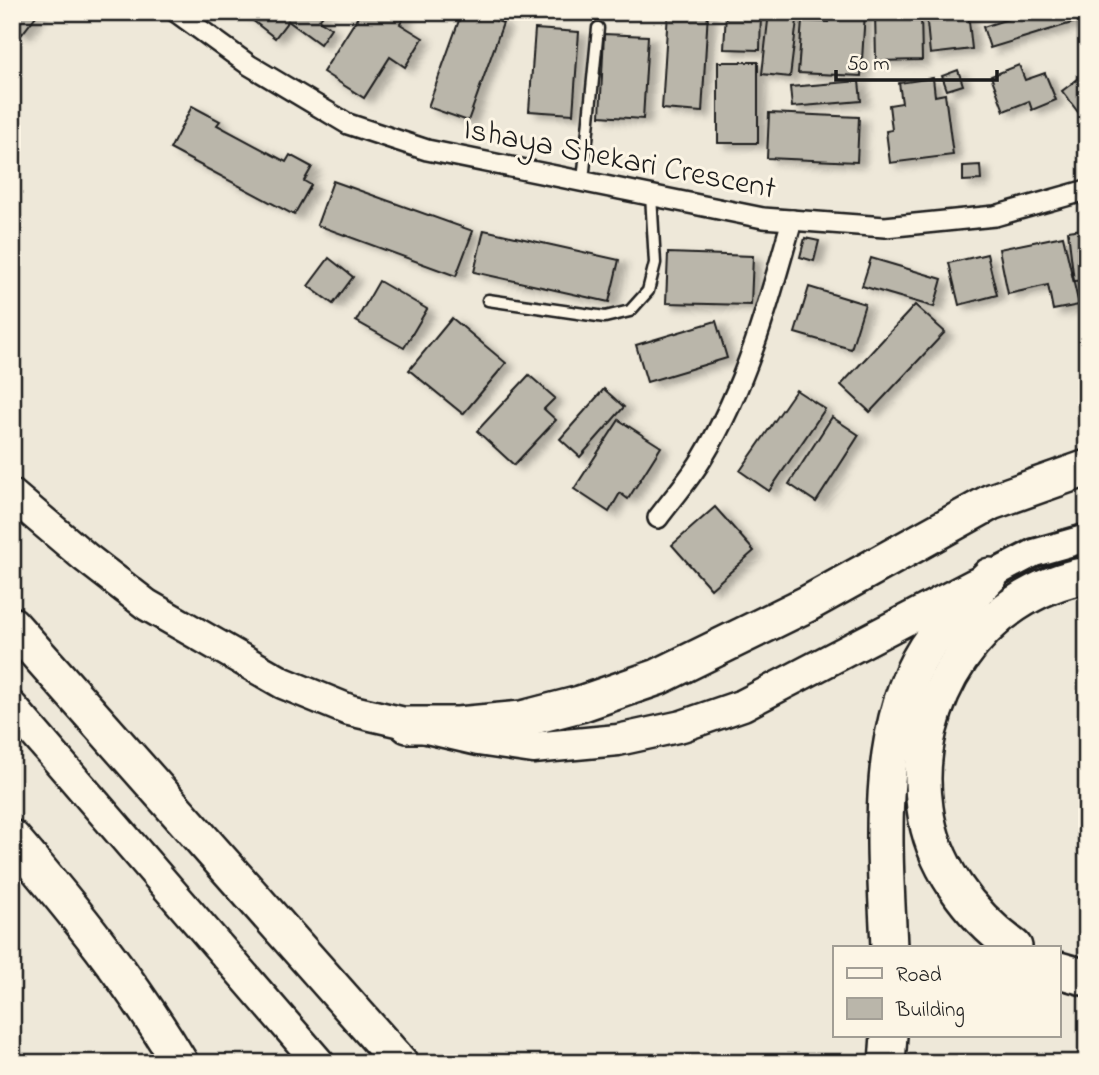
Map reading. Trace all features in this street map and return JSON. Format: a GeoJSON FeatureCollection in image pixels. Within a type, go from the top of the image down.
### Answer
{"type":"FeatureCollection","features":[{"type":"Feature","properties":{"kind":"highway"},"geometry":{"type":"LineString","coordinates":[[408,725],[458,725],[522,719],[580,704],[658,677],[807,604],[991,502],[1087,468]]}},
{"type":"Feature","properties":{"kind":"highway"},"geometry":{"type":"LineString","coordinates":[[1013,946],[992,931],[956,890],[938,852],[925,808],[924,759],[932,717],[949,675],[976,635],[1012,604],[1067,579],[1087,575]]}},
{"type":"Feature","properties":{"kind":"highway"},"geometry":{"type":"LineString","coordinates":[[889,946],[886,880],[890,746],[905,691],[926,649],[956,610],[990,576]]}},
{"type":"Feature","properties":{"kind":"highway"},"geometry":{"type":"LineString","coordinates":[[12,625],[400,1063]]}},
{"type":"Feature","properties":{"kind":"highway"},"geometry":{"type":"LineString","coordinates":[[12,838],[71,906],[140,996],[180,1063]]}},
{"type":"Feature","properties":{"kind":"highway"},"geometry":{"type":"LineString","coordinates":[[1060,970],[1087,978]]}},
{"type":"Feature","properties":{"kind":"highway"},"geometry":{"type":"LineString","coordinates":[[887,1063],[889,1036]]}},
{"type":"Feature","properties":{"kind":"main road"},"geometry":{"type":"LineString","coordinates":[[12,495],[147,605],[283,683],[349,710],[478,740],[533,748],[618,740],[682,726],[743,705],[990,576]]}},
{"type":"Feature","properties":{"kind":"main road"},"geometry":{"type":"LineString","coordinates":[[12,707],[319,1063]]}},
{"type":"Feature","properties":{"kind":"street","name":"Ishaya Shekari Crescent"},"geometry":{"type":"LineString","coordinates":[[176,12],[249,65],[348,124],[427,150],[763,218],[885,227],[995,216],[1087,190]]}},
{"type":"Feature","properties":{"kind":"street"},"geometry":{"type":"LineString","coordinates":[[658,518],[702,460],[728,412],[761,332],[792,220]]}},
{"type":"Feature","properties":{"kind":"street"},"geometry":{"type":"LineString","coordinates":[[990,576],[1034,553],[1087,538]]}},
{"type":"Feature","properties":{"kind":"lane"},"geometry":{"type":"LineString","coordinates":[[583,181],[598,28]]}},
{"type":"Feature","properties":{"kind":"lane"},"geometry":{"type":"LineString","coordinates":[[488,300],[605,317],[630,311],[648,291],[655,262],[650,195]]}},
{"type":"Feature","properties":{"kind":"building"},"geometry":{"type":"Polygon","coordinates":[[[12,12],[39,12],[22,34],[12,26],[12,12]]]}},
{"type":"Feature","properties":{"kind":"building"},"geometry":{"type":"Polygon","coordinates":[[[242,12],[325,12],[319,20],[331,28],[320,44],[288,21],[275,38],[242,12]]]}},
{"type":"Feature","properties":{"kind":"building"},"geometry":{"type":"Polygon","coordinates":[[[361,12],[408,12],[400,24],[423,38],[405,67],[390,57],[364,98],[323,72],[361,12]]]}},
{"type":"Feature","properties":{"kind":"building"},"geometry":{"type":"Polygon","coordinates":[[[462,12],[473,12],[503,23],[468,121],[428,107],[462,12]]]}},
{"type":"Feature","properties":{"kind":"building"},"geometry":{"type":"Polygon","coordinates":[[[668,12],[708,12],[702,112],[662,109],[668,12]]]}},
{"type":"Feature","properties":{"kind":"building"},"geometry":{"type":"Polygon","coordinates":[[[726,12],[761,12],[760,50],[724,49],[726,12]]]}},
{"type":"Feature","properties":{"kind":"building"},"geometry":{"type":"Polygon","coordinates":[[[769,12],[798,12],[790,77],[762,74],[769,12]]]}},
{"type":"Feature","properties":{"kind":"building"},"geometry":{"type":"Polygon","coordinates":[[[828,12],[865,12],[861,76],[798,73],[802,21],[828,22],[828,12]]]}},
{"type":"Feature","properties":{"kind":"building"},"geometry":{"type":"Polygon","coordinates":[[[875,12],[921,12],[922,60],[876,61],[875,12]]]}},
{"type":"Feature","properties":{"kind":"building"},"geometry":{"type":"Polygon","coordinates":[[[926,12],[968,12],[972,49],[930,54],[926,12]]]}},
{"type":"Feature","properties":{"kind":"building"},"geometry":{"type":"Polygon","coordinates":[[[1030,12],[1072,12],[1075,22],[990,48],[983,27],[1030,12]]]}},
{"type":"Feature","properties":{"kind":"building"},"geometry":{"type":"Polygon","coordinates":[[[535,29],[579,32],[573,114],[529,111],[535,29]]]}},
{"type":"Feature","properties":{"kind":"building"},"geometry":{"type":"Polygon","coordinates":[[[604,34],[648,36],[643,119],[600,116],[604,34]]]}},
{"type":"Feature","properties":{"kind":"building"},"geometry":{"type":"Polygon","coordinates":[[[718,62],[758,62],[758,143],[718,143],[718,62]]]}},
{"type":"Feature","properties":{"kind":"building"},"geometry":{"type":"Polygon","coordinates":[[[1019,65],[1025,80],[1045,73],[1056,100],[1032,110],[1029,101],[1004,111],[991,76],[1019,65]]]}},
{"type":"Feature","properties":{"kind":"building"},"geometry":{"type":"Polygon","coordinates":[[[958,70],[963,85],[947,90],[942,76],[958,70]]]}},
{"type":"Feature","properties":{"kind":"building"},"geometry":{"type":"Polygon","coordinates":[[[1087,72],[1087,124],[1062,91],[1087,72]]]}},
{"type":"Feature","properties":{"kind":"building"},"geometry":{"type":"Polygon","coordinates":[[[933,78],[935,96],[945,94],[953,155],[890,163],[886,131],[892,130],[889,105],[902,103],[899,83],[933,78]]]}},
{"type":"Feature","properties":{"kind":"building"},"geometry":{"type":"Polygon","coordinates":[[[859,81],[861,101],[792,107],[790,87],[859,81]]]}},
{"type":"Feature","properties":{"kind":"building"},"geometry":{"type":"Polygon","coordinates":[[[192,106],[220,121],[217,125],[286,162],[290,155],[312,167],[304,181],[311,185],[294,215],[170,149],[192,106]]]}},
{"type":"Feature","properties":{"kind":"building"},"geometry":{"type":"Polygon","coordinates":[[[769,113],[859,117],[857,162],[767,158],[769,113]]]}},
{"type":"Feature","properties":{"kind":"building"},"geometry":{"type":"Polygon","coordinates":[[[980,165],[981,180],[963,181],[963,166],[980,165]]]}},
{"type":"Feature","properties":{"kind":"building"},"geometry":{"type":"Polygon","coordinates":[[[333,181],[473,231],[456,276],[317,225],[333,181]]]}},
{"type":"Feature","properties":{"kind":"building"},"geometry":{"type":"Polygon","coordinates":[[[1082,229],[1087,280],[1074,281],[1068,231],[1082,229]]]}},
{"type":"Feature","properties":{"kind":"building"},"geometry":{"type":"Polygon","coordinates":[[[484,230],[619,260],[609,302],[474,272],[484,230]]]}},
{"type":"Feature","properties":{"kind":"building"},"geometry":{"type":"Polygon","coordinates":[[[1063,236],[1079,305],[1053,310],[1048,285],[1008,294],[999,249],[1063,236]]]}},
{"type":"Feature","properties":{"kind":"building"},"geometry":{"type":"Polygon","coordinates":[[[805,238],[819,241],[814,261],[800,257],[805,238]]]}},
{"type":"Feature","properties":{"kind":"building"},"geometry":{"type":"Polygon","coordinates":[[[668,253],[753,256],[751,305],[666,303],[668,253]]]}},
{"type":"Feature","properties":{"kind":"building"},"geometry":{"type":"Polygon","coordinates":[[[987,254],[997,295],[959,305],[949,263],[987,254]]]}},
{"type":"Feature","properties":{"kind":"building"},"geometry":{"type":"Polygon","coordinates":[[[329,258],[353,277],[333,304],[308,286],[329,258]]]}},
{"type":"Feature","properties":{"kind":"building"},"geometry":{"type":"Polygon","coordinates":[[[871,258],[942,279],[934,307],[862,286],[871,258]]]}},
{"type":"Feature","properties":{"kind":"building"},"geometry":{"type":"Polygon","coordinates":[[[379,281],[427,309],[404,348],[356,321],[379,281]]]}},
{"type":"Feature","properties":{"kind":"building"},"geometry":{"type":"Polygon","coordinates":[[[809,287],[865,304],[851,349],[795,333],[809,287]]]}},
{"type":"Feature","properties":{"kind":"building"},"geometry":{"type":"Polygon","coordinates":[[[915,305],[945,332],[870,412],[841,385],[915,305]]]}},
{"type":"Feature","properties":{"kind":"building"},"geometry":{"type":"Polygon","coordinates":[[[452,318],[506,363],[463,414],[409,370],[452,318]]]}},
{"type":"Feature","properties":{"kind":"building"},"geometry":{"type":"Polygon","coordinates":[[[716,321],[727,358],[647,382],[636,345],[716,321]]]}},
{"type":"Feature","properties":{"kind":"building"},"geometry":{"type":"Polygon","coordinates":[[[529,375],[555,398],[544,409],[556,420],[514,465],[477,431],[529,375]]]}},
{"type":"Feature","properties":{"kind":"building"},"geometry":{"type":"Polygon","coordinates":[[[604,389],[624,407],[580,457],[560,439],[604,389]]]}},
{"type":"Feature","properties":{"kind":"building"},"geometry":{"type":"Polygon","coordinates":[[[796,390],[825,409],[769,491],[740,471],[796,390]]]}},
{"type":"Feature","properties":{"kind":"building"},"geometry":{"type":"Polygon","coordinates":[[[832,417],[859,435],[816,502],[789,484],[832,417]]]}},
{"type":"Feature","properties":{"kind":"building"},"geometry":{"type":"Polygon","coordinates":[[[619,420],[661,447],[628,499],[620,493],[609,512],[574,489],[619,420]]]}},
{"type":"Feature","properties":{"kind":"building"},"geometry":{"type":"Polygon","coordinates":[[[715,507],[754,551],[711,589],[672,545],[715,507]]]}}]}
